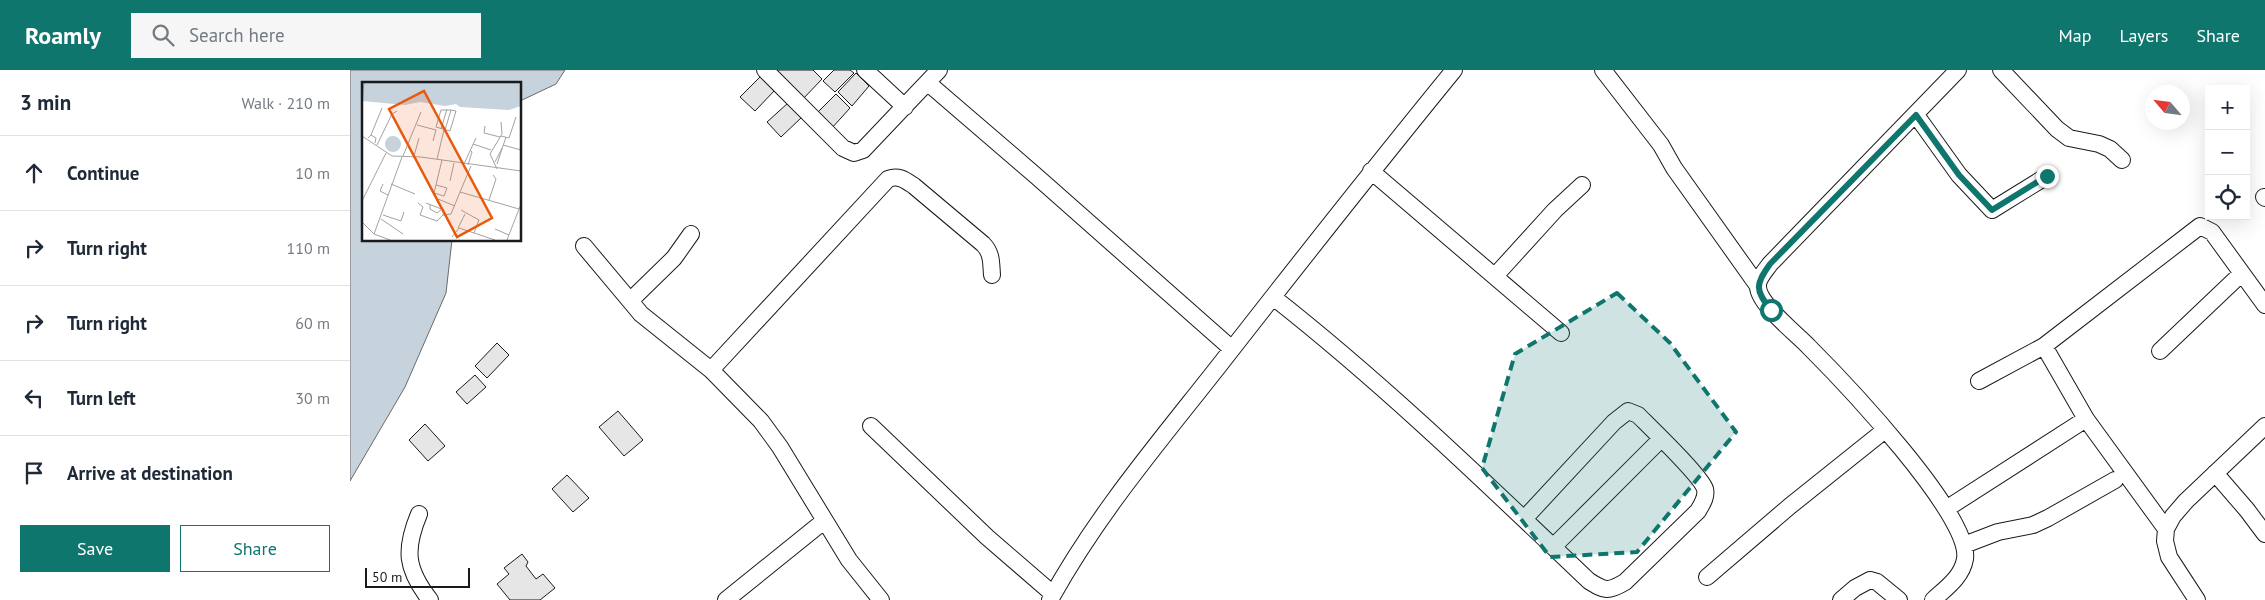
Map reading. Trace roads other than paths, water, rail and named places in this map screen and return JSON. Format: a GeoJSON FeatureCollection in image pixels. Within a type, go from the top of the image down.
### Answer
{"type":"FeatureCollection","features":[{"type":"Feature","properties":{"kind":"street"},"geometry":{"type":"LineString","coordinates":[[765,70],[843,148],[854,153],[863,150],[928,84],[939,70]]}},
{"type":"Feature","properties":{"kind":"street"},"geometry":{"type":"LineString","coordinates":[[865,70],[904,107]]}},
{"type":"Feature","properties":{"kind":"street"},"geometry":{"type":"LineString","coordinates":[[871,426],[1051,597],[1100,520],[1372,171],[1454,70]]}},
{"type":"Feature","properties":{"kind":"street"},"geometry":{"type":"LineString","coordinates":[[1603,70],[1661,145],[1674,168],[1758,286],[1760,296],[1771,310],[1810,347],[1885,430],[1946,509],[1957,527],[1964,545],[1965,558],[1961,570],[1933,600]]}},
{"type":"Feature","properties":{"kind":"street"},"geometry":{"type":"LineString","coordinates":[[1758,286],[1761,276],[1770,264],[1958,70]]}},
{"type":"Feature","properties":{"kind":"street"},"geometry":{"type":"LineString","coordinates":[[2001,70],[2057,130],[2069,138],[2099,144],[2110,149],[2122,160]]}},
{"type":"Feature","properties":{"kind":"street"},"geometry":{"type":"LineString","coordinates":[[928,84],[1036,175],[1232,349]]}},
{"type":"Feature","properties":{"kind":"street"},"geometry":{"type":"LineString","coordinates":[[1916,115],[1959,175],[1992,210],[2047,176]]}},
{"type":"Feature","properties":{"kind":"street"},"geometry":{"type":"LineString","coordinates":[[1372,171],[1562,332]]}},
{"type":"Feature","properties":{"kind":"street"},"geometry":{"type":"LineString","coordinates":[[711,370],[888,179],[895,176],[914,186],[989,250],[992,275]]}},
{"type":"Feature","properties":{"kind":"street"},"geometry":{"type":"LineString","coordinates":[[1495,276],[1555,210],[1582,185]]}},
{"type":"Feature","properties":{"kind":"street"},"geometry":{"type":"LineString","coordinates":[[1979,381],[2044,346],[2200,226],[2212,232],[2265,306]]}},
{"type":"Feature","properties":{"kind":"street"},"geometry":{"type":"LineString","coordinates":[[630,301],[674,258],[691,234]]}},
{"type":"Feature","properties":{"kind":"street"},"geometry":{"type":"LineString","coordinates":[[584,246],[630,301],[663,332],[711,370],[741,399],[780,448],[849,560],[881,600]]}},
{"type":"Feature","properties":{"kind":"street"},"geometry":{"type":"LineString","coordinates":[[2160,351],[2241,274]]}},
{"type":"Feature","properties":{"kind":"street"},"geometry":{"type":"LineString","coordinates":[[1273,298],[1325,338],[1404,406],[1589,581],[1602,589],[1613,590],[1625,582],[1698,511],[1704,501],[1706,490],[1691,470],[1638,415],[1628,411],[1614,422],[1524,519]]}},
{"type":"Feature","properties":{"kind":"street"},"geometry":{"type":"LineString","coordinates":[[2044,346],[2086,418],[2166,530]]}},
{"type":"Feature","properties":{"kind":"street"},"geometry":{"type":"LineString","coordinates":[[1946,509],[2086,418]]}},
{"type":"Feature","properties":{"kind":"street"},"geometry":{"type":"LineString","coordinates":[[2197,600],[2169,557],[2165,541],[2166,530],[2173,516],[2265,426]]}},
{"type":"Feature","properties":{"kind":"street"},"geometry":{"type":"LineString","coordinates":[[1708,577],[1790,506],[1885,430]]}},
{"type":"Feature","properties":{"kind":"street"},"geometry":{"type":"LineString","coordinates":[[1553,547],[1661,439]]}},
{"type":"Feature","properties":{"kind":"street"},"geometry":{"type":"LineString","coordinates":[[2215,473],[2265,534]]}},
{"type":"Feature","properties":{"kind":"street"},"geometry":{"type":"LineString","coordinates":[[1964,545],[1998,532],[2033,524],[2048,518],[2116,480]]}},
{"type":"Feature","properties":{"kind":"street"},"geometry":{"type":"LineString","coordinates":[[419,514],[411,534],[408,550],[410,568],[421,589],[430,600]]}},
{"type":"Feature","properties":{"kind":"street"},"geometry":{"type":"LineString","coordinates":[[726,600],[824,521]]}},
{"type":"Feature","properties":{"kind":"street"},"geometry":{"type":"LineString","coordinates":[[1841,600],[1855,588],[1870,580],[1877,582],[1900,600]]}}]}
